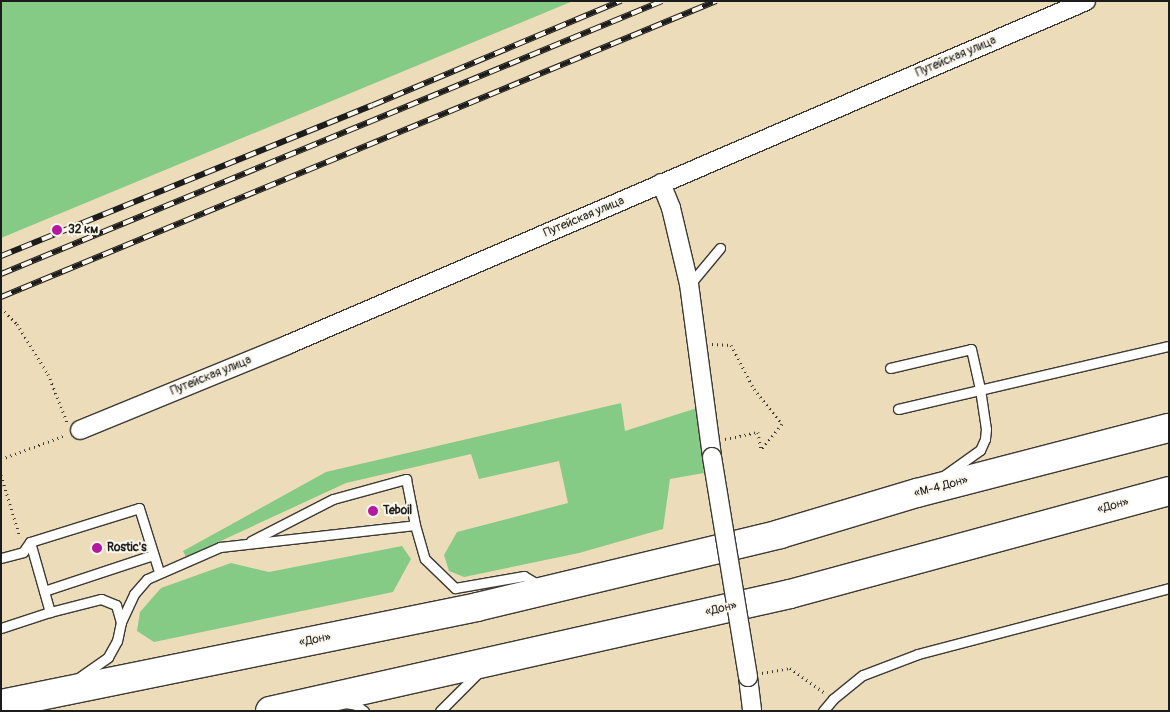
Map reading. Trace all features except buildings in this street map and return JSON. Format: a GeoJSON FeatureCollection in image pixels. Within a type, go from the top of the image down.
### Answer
{"type":"FeatureCollection","features":[{"type":"Feature","properties":{"kind":"highway","name":"«М-4 Дон»"},"geometry":{"type":"LineString","coordinates":[[714,550],[780,534],[917,494],[1166,428]]}},
{"type":"Feature","properties":{"kind":"highway","name":"«Дон»"},"geometry":{"type":"LineString","coordinates":[[270,711],[790,594],[1169,491]]}},
{"type":"Feature","properties":{"kind":"highway","name":"«Дон»"},"geometry":{"type":"LineString","coordinates":[[1,704],[477,607],[714,550]]}},
{"type":"Feature","properties":{"kind":"street","name":"Путейская улица"},"geometry":{"type":"LineString","coordinates":[[80,430],[286,345],[1086,1]]}},
{"type":"Feature","properties":{"kind":"street"},"geometry":{"type":"LineString","coordinates":[[661,183],[671,208],[690,284],[712,457],[755,675],[752,711]]}},
{"type":"Feature","properties":{"kind":"lane"},"geometry":{"type":"LineString","coordinates":[[690,284],[720,248]]}},
{"type":"Feature","properties":{"kind":"lane"},"geometry":{"type":"LineString","coordinates":[[898,408],[1169,346]]}},
{"type":"Feature","properties":{"kind":"lane"},"geometry":{"type":"LineString","coordinates":[[890,368],[971,348],[980,389],[986,429],[985,439],[980,450],[917,494]]}},
{"type":"Feature","properties":{"kind":"lane"},"geometry":{"type":"LineString","coordinates":[[246,544],[333,499],[406,479],[415,525],[425,560],[455,588],[524,576],[548,590]]}},
{"type":"Feature","properties":{"kind":"lane"},"geometry":{"type":"LineString","coordinates":[[1,558],[23,552],[30,542],[139,508],[159,572]]}},
{"type":"Feature","properties":{"kind":"lane"},"geometry":{"type":"LineString","coordinates":[[58,692],[108,657],[117,641],[121,622],[134,594],[147,579],[159,572],[220,547],[415,525]]}},
{"type":"Feature","properties":{"kind":"lane"},"geometry":{"type":"LineString","coordinates":[[30,542],[50,612]]}},
{"type":"Feature","properties":{"kind":"lane"},"geometry":{"type":"LineString","coordinates":[[44,591],[153,555]]}},
{"type":"Feature","properties":{"kind":"lane"},"geometry":{"type":"LineString","coordinates":[[823,711],[833,699],[863,675],[918,654],[1169,588]]}},
{"type":"Feature","properties":{"kind":"lane"},"geometry":{"type":"LineString","coordinates":[[1,628],[50,612],[101,600],[116,605],[121,622]]}},
{"type":"Feature","properties":{"kind":"lane"},"geometry":{"type":"LineString","coordinates":[[440,711],[488,662]]}},
{"type":"Feature","properties":{"kind":"lane"},"geometry":{"type":"LineString","coordinates":[[323,699],[356,706],[364,711]]}},
{"type":"Feature","properties":{"kind":"path"},"geometry":{"type":"LineString","coordinates":[[1,308],[18,324],[48,374],[67,422],[80,430]]}},
{"type":"Feature","properties":{"kind":"path"},"geometry":{"type":"LineString","coordinates":[[697,343],[731,345],[754,389],[782,424],[761,450],[758,432],[722,439]]}},
{"type":"Feature","properties":{"kind":"path"},"geometry":{"type":"LineString","coordinates":[[1,460],[80,430]]}},
{"type":"Feature","properties":{"kind":"path"},"geometry":{"type":"LineString","coordinates":[[1,475],[21,539],[18,544]]}},
{"type":"Feature","properties":{"kind":"path"},"geometry":{"type":"LineString","coordinates":[[755,675],[790,668],[833,699]]}},
{"type":"Feature","properties":{"kind":"green space"},"geometry":{"type":"Polygon","coordinates":[[[1,1],[573,1],[1,238],[1,1]]]}},
{"type":"Feature","properties":{"kind":"green space"},"geometry":{"type":"Polygon","coordinates":[[[621,403],[625,431],[697,408],[704,473],[670,479],[663,529],[579,553],[464,577],[449,571],[444,555],[457,532],[568,503],[559,461],[479,479],[471,454],[346,483],[186,557],[183,551],[326,472],[621,403]]]}},
{"type":"Feature","properties":{"kind":"green space"},"geometry":{"type":"Polygon","coordinates":[[[402,546],[411,559],[393,592],[154,642],[137,631],[140,612],[161,588],[231,563],[269,572],[402,546]]]}},
{"type":"Feature","properties":{"kind":"railway"},"geometry":{"type":"LineString","coordinates":[[1,256],[373,105],[621,1]]}},
{"type":"Feature","properties":{"kind":"railway"},"geometry":{"type":"LineString","coordinates":[[1,274],[662,1]]}},
{"type":"Feature","properties":{"kind":"railway"},"geometry":{"type":"LineString","coordinates":[[1,297],[716,1]]}},
{"type":"Feature","properties":{"kind":"place","name":"32 км"},"geometry":{"type":"Point","coordinates":[57,230]}},
{"type":"Feature","properties":{"kind":"place","name":"Teboil"},"geometry":{"type":"Point","coordinates":[373,511]}},
{"type":"Feature","properties":{"kind":"place","name":"Rostic's"},"geometry":{"type":"Point","coordinates":[97,548]}}]}
